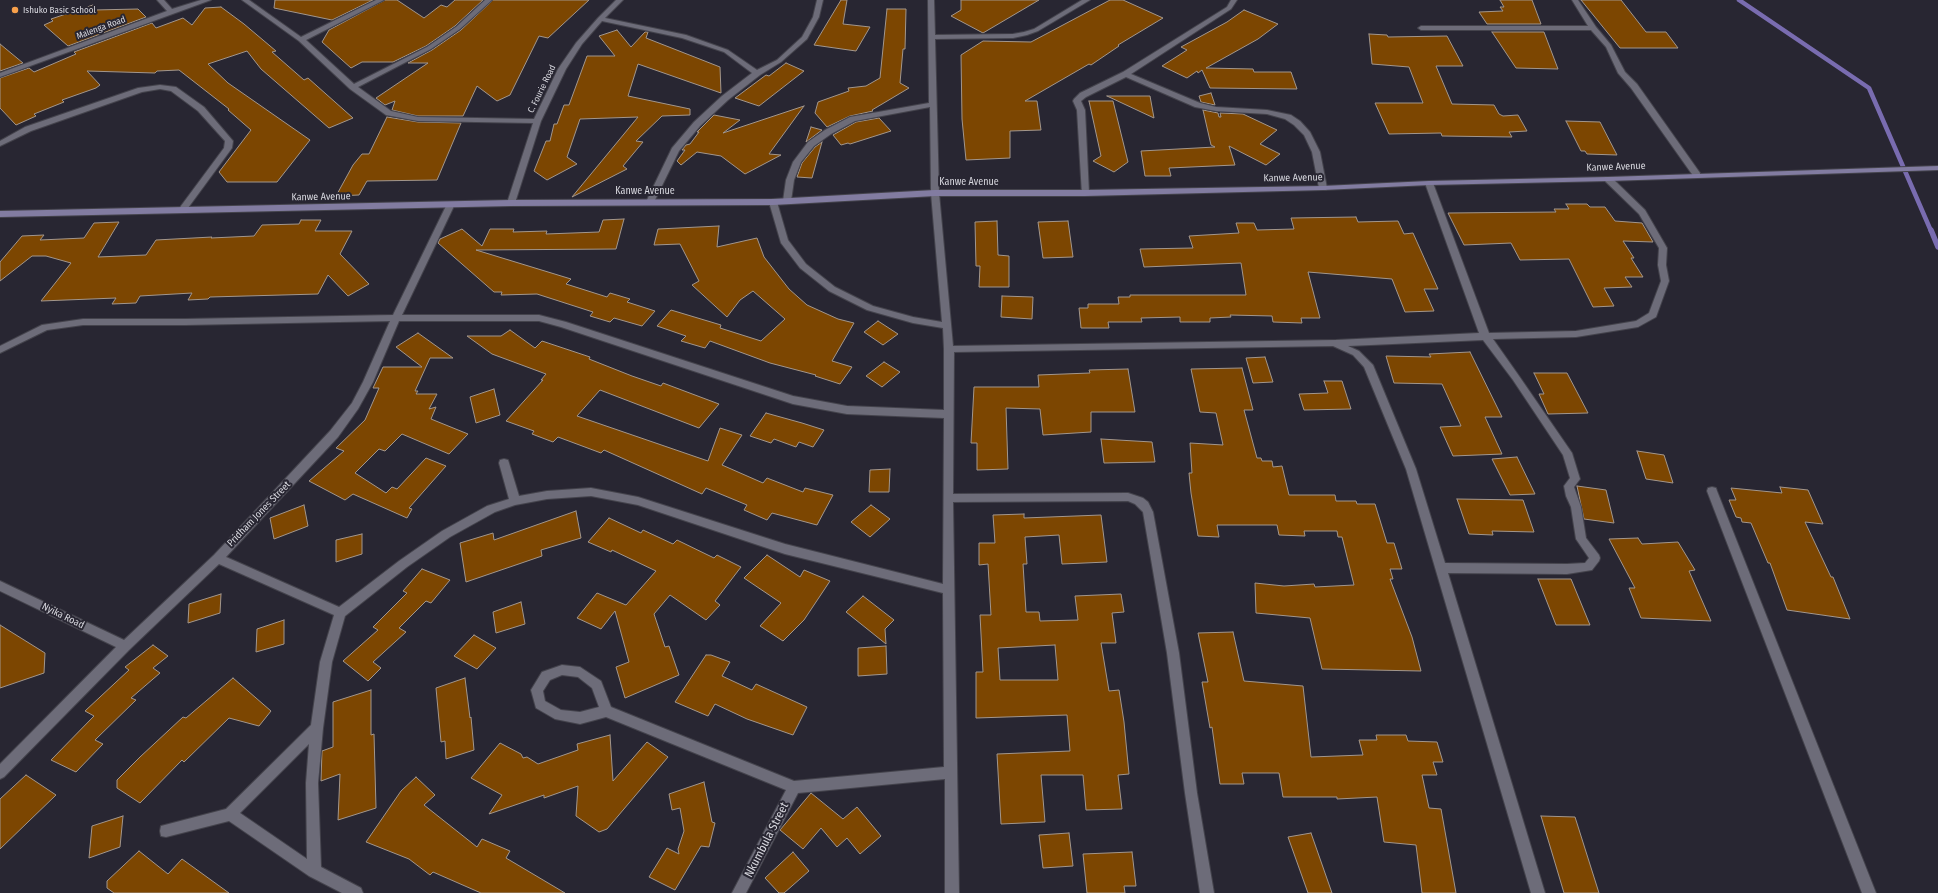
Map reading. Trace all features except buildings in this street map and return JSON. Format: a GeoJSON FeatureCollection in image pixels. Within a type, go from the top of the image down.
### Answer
{"type":"FeatureCollection","features":[{"type":"Feature","properties":{"kind":"main road","name":"Kanwe Avenue"},"geometry":{"type":"LineString","coordinates":[[0,214],[450,206],[511,203],[773,202],[935,193],[1085,193],[1323,188],[1429,183],[1608,179],[1938,168]]}},
{"type":"Feature","properties":{"kind":"street"},"geometry":{"type":"LineString","coordinates":[[160,0],[171,12]]}},
{"type":"Feature","properties":{"kind":"street","name":"Malenga Road"},"geometry":{"type":"LineString","coordinates":[[0,75],[171,12],[208,0]]}},
{"type":"Feature","properties":{"kind":"street"},"geometry":{"type":"LineString","coordinates":[[245,0],[301,40],[353,87],[390,113],[418,119],[537,121]]}},
{"type":"Feature","properties":{"kind":"street"},"geometry":{"type":"LineString","coordinates":[[301,40],[381,0]]}},
{"type":"Feature","properties":{"kind":"street"},"geometry":{"type":"LineString","coordinates":[[353,87],[429,48],[458,28],[489,0]]}},
{"type":"Feature","properties":{"kind":"street","name":"C. Fourie Road"},"geometry":{"type":"LineString","coordinates":[[511,203],[537,121],[562,69],[579,43],[600,19],[620,0]]}},
{"type":"Feature","properties":{"kind":"street"},"geometry":{"type":"LineString","coordinates":[[650,202],[675,150],[697,124],[725,98],[757,73],[779,61],[805,38],[816,17],[820,0]]}},
{"type":"Feature","properties":{"kind":"street"},"geometry":{"type":"LineString","coordinates":[[932,0],[931,37],[934,104],[935,193],[949,349],[948,498],[952,772],[952,893]]}},
{"type":"Feature","properties":{"kind":"street"},"geometry":{"type":"LineString","coordinates":[[931,37],[1012,36],[1025,34],[1036,30],[1087,0]]}},
{"type":"Feature","properties":{"kind":"street"},"geometry":{"type":"LineString","coordinates":[[1085,193],[1081,110],[1077,101],[1083,94],[1126,74],[1223,12],[1234,0]]}},
{"type":"Feature","properties":{"kind":"street"},"geometry":{"type":"LineString","coordinates":[[1574,0],[1593,28],[1609,46],[1622,73],[1634,86],[1697,175]]}},
{"type":"Feature","properties":{"kind":"street"},"geometry":{"type":"LineString","coordinates":[[600,19],[641,26],[684,36],[726,51],[757,73]]}},
{"type":"Feature","properties":{"kind":"street"},"geometry":{"type":"LineString","coordinates":[[1421,28],[1593,28]]}},
{"type":"Feature","properties":{"kind":"street"},"geometry":{"type":"LineString","coordinates":[[1126,74],[1198,105],[1221,110],[1267,112],[1288,117],[1297,123],[1307,134],[1316,152],[1323,188]]}},
{"type":"Feature","properties":{"kind":"street"},"geometry":{"type":"LineString","coordinates":[[0,144],[28,129],[141,90],[160,86],[173,89],[201,109],[228,141],[228,148],[182,210]]}},
{"type":"Feature","properties":{"kind":"street"},"geometry":{"type":"LineString","coordinates":[[787,201],[790,180],[797,162],[811,144],[828,132],[853,118],[934,104]]}},
{"type":"Feature","properties":{"kind":"street"},"geometry":{"type":"LineString","coordinates":[[949,349],[1334,343],[1485,336],[1576,334],[1638,324],[1653,315],[1665,281],[1662,265],[1663,248],[1642,212],[1608,179]]}},
{"type":"Feature","properties":{"kind":"street"},"geometry":{"type":"LineString","coordinates":[[1429,183],[1485,336],[1516,378],[1567,453],[1574,471],[1575,479],[1569,486],[1571,496],[1576,507],[1581,540],[1595,558],[1588,567],[1567,569],[1440,568]]}},
{"type":"Feature","properties":{"kind":"street"},"geometry":{"type":"LineString","coordinates":[[773,202],[784,241],[803,266],[832,289],[870,308],[913,320],[948,326]]}},
{"type":"Feature","properties":{"kind":"street","name":"Pridham Jones Street"},"geometry":{"type":"LineString","coordinates":[[0,773],[125,646],[218,558],[334,434],[355,406],[368,382],[396,318],[450,206]]}},
{"type":"Feature","properties":{"kind":"street"},"geometry":{"type":"LineString","coordinates":[[0,350],[45,327],[83,322],[185,322],[396,318],[539,318],[563,324],[793,400],[847,410],[948,414]]}},
{"type":"Feature","properties":{"kind":"street"},"geometry":{"type":"LineString","coordinates":[[1334,343],[1356,353],[1368,365],[1411,469],[1538,893]]}},
{"type":"Feature","properties":{"kind":"street"},"geometry":{"type":"LineString","coordinates":[[504,463],[515,501]]}},
{"type":"Feature","properties":{"kind":"street"},"geometry":{"type":"LineString","coordinates":[[1712,491],[1869,893]]}},
{"type":"Feature","properties":{"kind":"street"},"geometry":{"type":"LineString","coordinates":[[314,871],[312,783],[317,728],[326,662],[340,613],[403,564],[446,534],[490,509],[515,501],[547,495],[591,492],[599,493],[638,501],[785,549],[949,590]]}},
{"type":"Feature","properties":{"kind":"street"},"geometry":{"type":"LineString","coordinates":[[948,498],[1128,497],[1139,501],[1144,505],[1148,512],[1173,653],[1191,793],[1207,893]]}},
{"type":"Feature","properties":{"kind":"street"},"geometry":{"type":"LineString","coordinates":[[218,558],[340,613]]}},
{"type":"Feature","properties":{"kind":"street","name":"Nyika Road"},"geometry":{"type":"LineString","coordinates":[[0,586],[125,646]]}},
{"type":"Feature","properties":{"kind":"street"},"geometry":{"type":"LineString","coordinates":[[606,711],[597,685],[580,672],[562,670],[546,676],[537,690],[540,704],[559,715],[580,718],[606,711],[794,787],[952,772]]}},
{"type":"Feature","properties":{"kind":"street"},"geometry":{"type":"LineString","coordinates":[[166,831],[230,814],[317,728]]}},
{"type":"Feature","properties":{"kind":"street","name":"Nkumbula Street"},"geometry":{"type":"LineString","coordinates":[[739,893],[794,787]]}},
{"type":"Feature","properties":{"kind":"street"},"geometry":{"type":"LineString","coordinates":[[230,814],[314,871],[356,893]]}},
{"type":"Feature","properties":{"kind":"waterway"},"geometry":{"type":"LineString","coordinates":[[1739,0],[1869,88],[1931,231]]}},
{"type":"Feature","properties":{"kind":"waterway"},"geometry":{"type":"LineString","coordinates":[[1931,230],[1938,247]]}},
{"type":"Feature","properties":{"kind":"place","name":"Ishuko Basic School"},"geometry":{"type":"Point","coordinates":[15,10]}}]}
